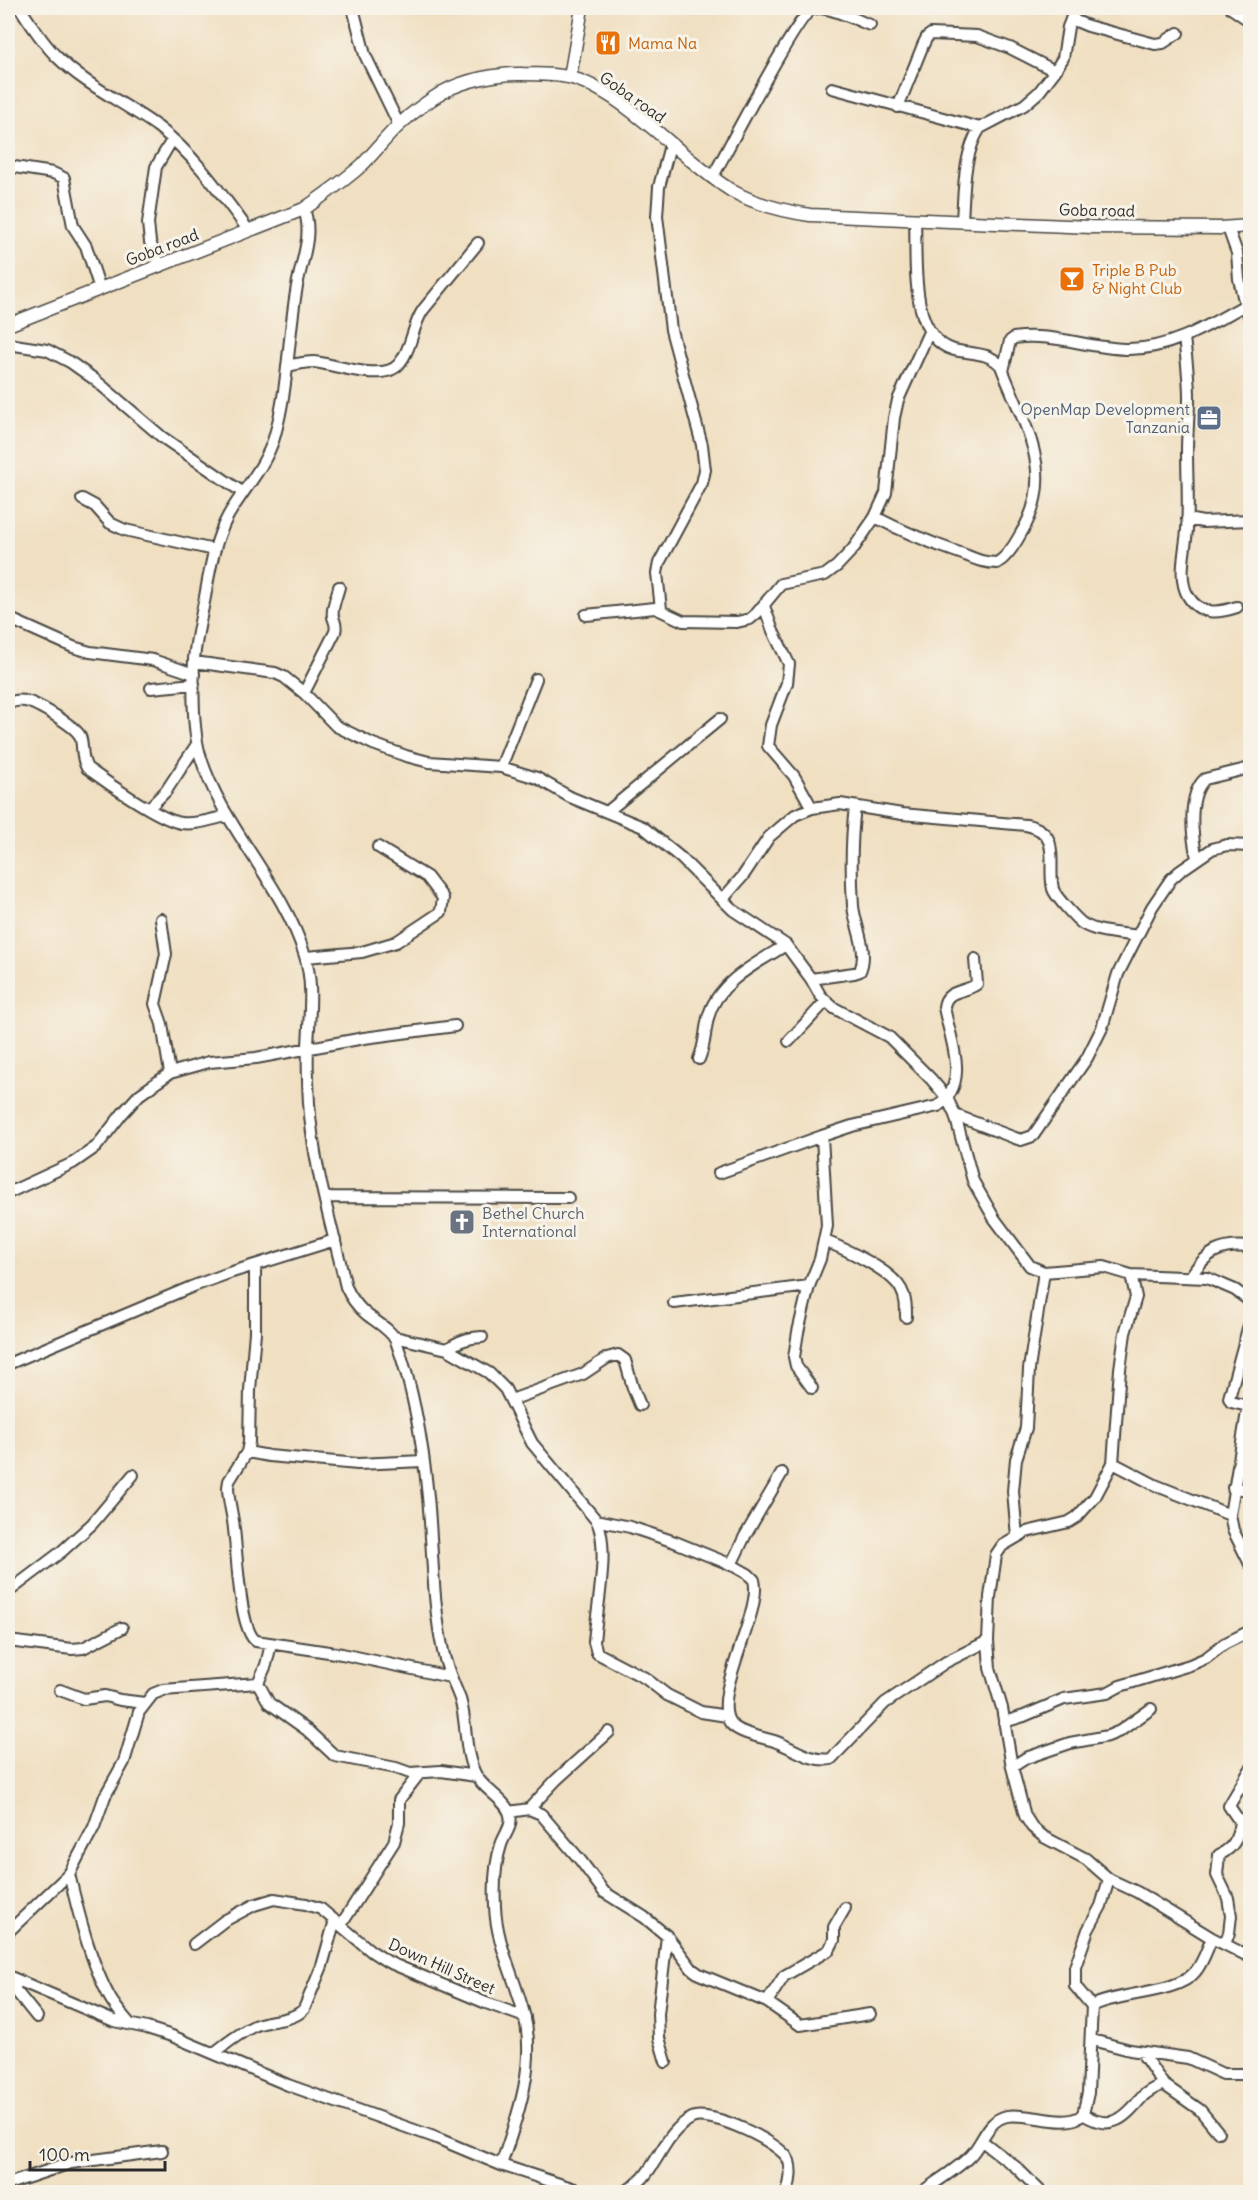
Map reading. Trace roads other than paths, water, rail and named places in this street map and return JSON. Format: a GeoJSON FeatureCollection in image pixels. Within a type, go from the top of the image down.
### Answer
{"type":"FeatureCollection","features":[{"type":"Feature","properties":{"kind":"street"},"geometry":{"type":"LineString","coordinates":[[20,8],[44,43],[57,57],[172,140],[210,180],[249,231]]}},
{"type":"Feature","properties":{"kind":"street"},"geometry":{"type":"LineString","coordinates":[[352,8],[365,55],[399,125]]}},
{"type":"Feature","properties":{"kind":"street"},"geometry":{"type":"LineString","coordinates":[[570,77],[582,8]]}},
{"type":"Feature","properties":{"kind":"street"},"geometry":{"type":"LineString","coordinates":[[712,178],[790,36],[807,12],[815,8],[830,10],[870,25]]}},
{"type":"Feature","properties":{"kind":"street"},"geometry":{"type":"LineString","coordinates":[[962,222],[967,166],[980,128],[1024,105],[1039,92],[1063,58],[1071,20],[1076,8]]}},
{"type":"Feature","properties":{"kind":"street"},"geometry":{"type":"LineString","coordinates":[[1231,8],[1251,21]]}},
{"type":"Feature","properties":{"kind":"street"},"geometry":{"type":"LineString","coordinates":[[1071,20],[1155,44],[1163,43],[1178,33]]}},
{"type":"Feature","properties":{"kind":"street"},"geometry":{"type":"LineString","coordinates":[[898,107],[923,45],[931,34],[984,39],[1010,48],[1055,71]]}},
{"type":"Feature","properties":{"kind":"street","name":"Goba road"},"geometry":{"type":"LineString","coordinates":[[8,325],[304,209],[362,164],[399,125],[445,91],[477,80],[509,74],[548,74],[570,77],[609,97],[642,119],[670,145],[712,178],[755,203],[782,211],[810,215],[1091,227],[1228,228],[1251,225]]}},
{"type":"Feature","properties":{"kind":"street"},"geometry":{"type":"LineString","coordinates":[[832,88],[980,128]]}},
{"type":"Feature","properties":{"kind":"street"},"geometry":{"type":"LineString","coordinates":[[160,266],[150,242],[148,223],[156,167],[172,140]]}},
{"type":"Feature","properties":{"kind":"street"},"geometry":{"type":"LineString","coordinates":[[661,609],[657,573],[659,563],[702,483],[705,470],[699,429],[671,330],[658,224],[659,187],[670,145]]}},
{"type":"Feature","properties":{"kind":"street"},"geometry":{"type":"LineString","coordinates":[[8,166],[53,173],[64,177],[70,218],[86,246],[100,289]]}},
{"type":"Feature","properties":{"kind":"street"},"geometry":{"type":"LineString","coordinates":[[304,209],[307,218],[307,245],[296,292],[280,411],[271,445],[258,471],[242,492],[213,550],[196,640],[194,679],[197,744],[212,786],[227,816],[276,892],[293,924],[306,957],[310,999],[309,1105],[315,1160],[346,1287],[352,1300],[395,1337],[447,1349],[489,1373],[505,1389],[532,1443],[596,1520],[602,1537],[602,1570],[594,1642],[597,1653],[645,1678],[668,1695],[701,1713],[727,1716]]}},
{"type":"Feature","properties":{"kind":"street"},"geometry":{"type":"LineString","coordinates":[[875,517],[930,543],[960,552],[983,563],[997,563],[1002,560],[1028,523],[1039,481],[1035,451],[1003,371],[993,357],[952,349],[929,332],[918,300],[915,220]]}},
{"type":"Feature","properties":{"kind":"street"},"geometry":{"type":"LineString","coordinates":[[1228,228],[1237,253],[1239,279],[1245,305],[1251,318]]}},
{"type":"Feature","properties":{"kind":"street"},"geometry":{"type":"LineString","coordinates":[[287,366],[312,362],[332,364],[356,371],[393,369],[405,354],[416,320],[478,243]]}},
{"type":"Feature","properties":{"kind":"street"},"geometry":{"type":"LineString","coordinates":[[1003,371],[1010,341],[1014,338],[1037,337],[1129,349],[1146,347],[1184,338],[1245,305]]}},
{"type":"Feature","properties":{"kind":"street"},"geometry":{"type":"LineString","coordinates":[[585,615],[647,608],[661,609],[683,621],[719,623],[750,619],[764,606],[781,584],[825,575],[837,566],[875,517],[886,493],[898,400],[929,332]]}},
{"type":"Feature","properties":{"kind":"street"},"geometry":{"type":"LineString","coordinates":[[1184,338],[1189,398],[1187,519],[1182,557],[1185,584],[1190,599],[1208,611],[1219,612],[1237,607]]}},
{"type":"Feature","properties":{"kind":"street"},"geometry":{"type":"LineString","coordinates":[[8,344],[48,350],[70,362],[94,379],[162,437],[242,492]]}},
{"type":"Feature","properties":{"kind":"street"},"geometry":{"type":"LineString","coordinates":[[82,499],[95,506],[110,523],[125,530],[213,550]]}},
{"type":"Feature","properties":{"kind":"street"},"geometry":{"type":"LineString","coordinates":[[1187,519],[1203,522],[1251,520]]}},
{"type":"Feature","properties":{"kind":"street"},"geometry":{"type":"LineString","coordinates":[[304,693],[337,627],[333,618],[333,609],[339,587]]}},
{"type":"Feature","properties":{"kind":"street"},"geometry":{"type":"LineString","coordinates":[[764,606],[773,632],[789,664],[787,683],[771,725],[768,746],[770,751],[785,763],[812,808]]}},
{"type":"Feature","properties":{"kind":"street"},"geometry":{"type":"LineString","coordinates":[[8,618],[73,647],[90,652],[153,660],[194,679]]}},
{"type":"Feature","properties":{"kind":"street"},"geometry":{"type":"LineString","coordinates":[[194,662],[275,673],[284,677],[304,693],[336,726],[373,744],[429,762],[501,767],[537,778],[570,797],[643,827],[681,858],[733,910],[786,945],[811,979],[814,988],[834,1008],[889,1037],[916,1063],[946,1098],[955,1114],[973,1181],[994,1218],[1030,1266],[1044,1272],[1104,1267],[1131,1275],[1191,1276],[1220,1282],[1251,1301]]}},
{"type":"Feature","properties":{"kind":"street"},"geometry":{"type":"LineString","coordinates":[[151,688],[194,679]]}},
{"type":"Feature","properties":{"kind":"street"},"geometry":{"type":"LineString","coordinates":[[501,767],[537,679]]}},
{"type":"Feature","properties":{"kind":"street"},"geometry":{"type":"LineString","coordinates":[[8,704],[17,700],[28,701],[70,725],[80,736],[82,756],[87,768],[173,821],[201,822],[227,816]]}},
{"type":"Feature","properties":{"kind":"street"},"geometry":{"type":"LineString","coordinates":[[607,812],[720,719]]}},
{"type":"Feature","properties":{"kind":"street"},"geometry":{"type":"LineString","coordinates":[[149,807],[166,791],[197,744]]}},
{"type":"Feature","properties":{"kind":"street"},"geometry":{"type":"LineString","coordinates":[[1197,858],[1193,842],[1193,820],[1194,798],[1199,784],[1205,779],[1251,768]]}},
{"type":"Feature","properties":{"kind":"street"},"geometry":{"type":"LineString","coordinates":[[723,899],[743,876],[769,837],[795,815],[812,808],[840,804],[902,814],[1038,828],[1047,837],[1051,848],[1055,894],[1077,919],[1097,929],[1137,936]]}},
{"type":"Feature","properties":{"kind":"street"},"geometry":{"type":"LineString","coordinates":[[811,979],[854,973],[860,971],[863,965],[853,903],[852,847],[855,807]]}},
{"type":"Feature","properties":{"kind":"street"},"geometry":{"type":"LineString","coordinates":[[955,1114],[1021,1140],[1033,1136],[1087,1058],[1102,1028],[1118,974],[1137,936],[1171,879],[1212,849],[1227,845],[1251,846]]}},
{"type":"Feature","properties":{"kind":"street"},"geometry":{"type":"LineString","coordinates":[[306,957],[362,952],[396,942],[441,912],[443,898],[428,877],[378,847]]}},
{"type":"Feature","properties":{"kind":"street"},"geometry":{"type":"LineString","coordinates":[[161,919],[166,954],[155,1004],[162,1024],[170,1073]]}},
{"type":"Feature","properties":{"kind":"street"},"geometry":{"type":"LineString","coordinates":[[699,1059],[705,1044],[708,1019],[714,1002],[724,989],[751,967],[786,945]]}},
{"type":"Feature","properties":{"kind":"street"},"geometry":{"type":"LineString","coordinates":[[719,1173],[852,1126],[938,1106],[953,1091],[956,1073],[954,1051],[944,1007],[945,1001],[953,993],[977,984],[975,959]]}},
{"type":"Feature","properties":{"kind":"street"},"geometry":{"type":"LineString","coordinates":[[789,1041],[826,1001]]}},
{"type":"Feature","properties":{"kind":"street"},"geometry":{"type":"LineString","coordinates":[[8,1193],[73,1163],[96,1147],[139,1095],[170,1073],[210,1062],[256,1058],[364,1038],[455,1026]]}},
{"type":"Feature","properties":{"kind":"street"},"geometry":{"type":"LineString","coordinates":[[812,1388],[796,1366],[794,1357],[809,1286],[820,1259],[827,1226],[822,1136]]}},
{"type":"Feature","properties":{"kind":"street"},"geometry":{"type":"LineString","coordinates":[[325,1197],[568,1198]]}},
{"type":"Feature","properties":{"kind":"street"},"geometry":{"type":"LineString","coordinates":[[8,1364],[155,1301],[229,1273],[335,1240]]}},
{"type":"Feature","properties":{"kind":"street"},"geometry":{"type":"LineString","coordinates":[[825,1240],[851,1251],[881,1270],[900,1286],[906,1302],[906,1317]]}},
{"type":"Feature","properties":{"kind":"street"},"geometry":{"type":"LineString","coordinates":[[1191,1276],[1210,1253],[1232,1247],[1251,1247]]}},
{"type":"Feature","properties":{"kind":"street"},"geometry":{"type":"LineString","coordinates":[[255,1266],[255,1332],[250,1390],[249,1442],[247,1452],[229,1481],[228,1487],[239,1583],[249,1633],[254,1640],[271,1644],[342,1654],[450,1677]]}},
{"type":"Feature","properties":{"kind":"street"},"geometry":{"type":"LineString","coordinates":[[1017,1537],[1013,1491],[1016,1459],[1026,1428],[1029,1370],[1044,1272]]}},
{"type":"Feature","properties":{"kind":"street"},"geometry":{"type":"LineString","coordinates":[[1131,1275],[1136,1297],[1125,1333],[1119,1369],[1113,1463],[1095,1497],[1077,1517],[1069,1522],[1026,1532],[1002,1546],[996,1555],[990,1597],[988,1641],[990,1668],[1004,1722],[1012,1767],[1025,1816],[1032,1827],[1044,1837],[1086,1859],[1109,1879],[1137,1892],[1212,1938],[1251,1957]]}},
{"type":"Feature","properties":{"kind":"street"},"geometry":{"type":"LineString","coordinates":[[674,1303],[809,1286]]}},
{"type":"Feature","properties":{"kind":"street"},"geometry":{"type":"LineString","coordinates":[[1251,1321],[1229,1398],[1231,1402],[1246,1404],[1249,1409],[1233,1488],[1230,1515],[1233,1530],[1251,1564]]}},
{"type":"Feature","properties":{"kind":"street"},"geometry":{"type":"LineString","coordinates":[[395,1337],[415,1410],[423,1461],[435,1600],[443,1651],[450,1677],[460,1700],[470,1758],[476,1776],[490,1793],[504,1803],[511,1823],[501,1844],[497,1863],[494,1904],[496,1922],[525,2017],[529,2043],[522,2100],[501,2165]]}},
{"type":"Feature","properties":{"kind":"street"},"geometry":{"type":"LineString","coordinates":[[447,1349],[458,1341],[482,1337]]}},
{"type":"Feature","properties":{"kind":"street"},"geometry":{"type":"LineString","coordinates":[[511,1400],[583,1374],[607,1358],[618,1355],[626,1360],[640,1405]]}},
{"type":"Feature","properties":{"kind":"street"},"geometry":{"type":"LineString","coordinates":[[247,1452],[358,1464],[423,1461]]}},
{"type":"Feature","properties":{"kind":"street"},"geometry":{"type":"LineString","coordinates":[[1113,1463],[1155,1485],[1230,1515]]}},
{"type":"Feature","properties":{"kind":"street"},"geometry":{"type":"LineString","coordinates":[[731,1564],[750,1526],[782,1473]]}},
{"type":"Feature","properties":{"kind":"street"},"geometry":{"type":"LineString","coordinates":[[8,1592],[61,1552],[92,1524],[133,1475]]}},
{"type":"Feature","properties":{"kind":"street"},"geometry":{"type":"LineString","coordinates":[[1233,1488],[1251,1491]]}},
{"type":"Feature","properties":{"kind":"street"},"geometry":{"type":"LineString","coordinates":[[596,1520],[630,1527],[661,1537],[731,1564],[754,1580],[756,1586],[729,1684],[725,1710],[727,1716],[732,1725],[745,1732],[783,1744],[820,1760],[831,1759],[885,1702],[946,1662],[988,1641]]}},
{"type":"Feature","properties":{"kind":"street"},"geometry":{"type":"LineString","coordinates":[[8,1641],[72,1649],[83,1648],[122,1628]]}},
{"type":"Feature","properties":{"kind":"street"},"geometry":{"type":"LineString","coordinates":[[1004,1722],[1064,1699],[1107,1693],[1120,1686],[1190,1665],[1251,1631]]}},
{"type":"Feature","properties":{"kind":"street"},"geometry":{"type":"LineString","coordinates":[[258,1683],[266,1665],[271,1644]]}},
{"type":"Feature","properties":{"kind":"street"},"geometry":{"type":"LineString","coordinates":[[9,1927],[69,1874],[94,1827],[105,1796],[124,1762],[134,1724],[153,1694],[164,1690],[258,1683]]}},
{"type":"Feature","properties":{"kind":"street"},"geometry":{"type":"LineString","coordinates":[[258,1683],[269,1703],[307,1730],[335,1756],[410,1773],[441,1771],[476,1776]]}},
{"type":"Feature","properties":{"kind":"street"},"geometry":{"type":"LineString","coordinates":[[60,1690],[84,1699],[105,1696],[146,1702]]}},
{"type":"Feature","properties":{"kind":"street"},"geometry":{"type":"LineString","coordinates":[[1012,1767],[1026,1758],[1070,1743],[1108,1736],[1120,1731],[1151,1709]]}},
{"type":"Feature","properties":{"kind":"street"},"geometry":{"type":"LineString","coordinates":[[529,1809],[556,1780],[609,1732]]}},
{"type":"Feature","properties":{"kind":"street"},"geometry":{"type":"LineString","coordinates":[[1251,1770],[1229,1806],[1244,1827],[1251,1828]]}},
{"type":"Feature","properties":{"kind":"street"},"geometry":{"type":"LineString","coordinates":[[214,2053],[241,2032],[266,2021],[291,2018],[304,2009],[338,1922],[394,1842],[399,1823],[399,1800],[419,1774]]}},
{"type":"Feature","properties":{"kind":"street"},"geometry":{"type":"LineString","coordinates":[[509,1812],[529,1809],[536,1811],[546,1819],[604,1892],[644,1917],[667,1936],[685,1961],[699,1974],[766,2002],[800,2025],[870,2014]]}},
{"type":"Feature","properties":{"kind":"street"},"geometry":{"type":"LineString","coordinates":[[1224,1944],[1229,1933],[1231,1916],[1228,1898],[1219,1881],[1217,1869],[1219,1855],[1231,1849],[1236,1841],[1240,1822]]}},
{"type":"Feature","properties":{"kind":"street"},"geometry":{"type":"LineString","coordinates":[[69,1874],[80,1921],[99,1972],[110,1998],[130,2024]]}},
{"type":"Feature","properties":{"kind":"street"},"geometry":{"type":"LineString","coordinates":[[927,2191],[970,2156],[990,2126],[1004,2116],[1017,2115],[1074,2121],[1083,2114],[1088,2093],[1092,2006],[1075,1986],[1074,1967],[1088,1930],[1101,1906],[1109,1879]]}},
{"type":"Feature","properties":{"kind":"street","name":"Down Hill Street"},"geometry":{"type":"LineString","coordinates":[[194,1944],[224,1921],[254,1905],[274,1899],[306,1904],[321,1910],[371,1951],[405,1971],[525,2017]]}},
{"type":"Feature","properties":{"kind":"street"},"geometry":{"type":"LineString","coordinates":[[766,2002],[784,1976],[829,1950],[834,1940],[834,1927],[845,1908]]}},
{"type":"Feature","properties":{"kind":"street"},"geometry":{"type":"LineString","coordinates":[[666,2062],[659,2038],[658,2014],[667,1936]]}},
{"type":"Feature","properties":{"kind":"street"},"geometry":{"type":"LineString","coordinates":[[1092,2006],[1114,1997],[1161,1988],[1188,1978],[1195,1972],[1212,1938]]}},
{"type":"Feature","properties":{"kind":"street"},"geometry":{"type":"LineString","coordinates":[[9,1977],[114,2021],[172,2036],[288,2085],[434,2137],[501,2165],[584,2193]]}},
{"type":"Feature","properties":{"kind":"street"},"geometry":{"type":"LineString","coordinates":[[9,1977],[16,1991],[37,2017]]}},
{"type":"Feature","properties":{"kind":"street"},"geometry":{"type":"LineString","coordinates":[[1092,2040],[1142,2052],[1188,2058],[1223,2074],[1251,2074]]}},
{"type":"Feature","properties":{"kind":"street"},"geometry":{"type":"LineString","coordinates":[[1142,2052],[1164,2084],[1200,2110],[1218,2132]]}},
{"type":"Feature","properties":{"kind":"street"},"geometry":{"type":"LineString","coordinates":[[1083,2114],[1097,2122],[1120,2119],[1132,2111],[1144,2095],[1164,2084]]}},
{"type":"Feature","properties":{"kind":"street"},"geometry":{"type":"LineString","coordinates":[[625,2193],[642,2178],[677,2129],[692,2118],[699,2116],[710,2117],[743,2130],[770,2141],[780,2149],[789,2159],[791,2173],[787,2193]]}},
{"type":"Feature","properties":{"kind":"street"},"geometry":{"type":"LineString","coordinates":[[982,2141],[1017,2168],[1041,2193]]}},
{"type":"Feature","properties":{"kind":"street"},"geometry":{"type":"LineString","coordinates":[[8,2184],[71,2163],[162,2151]]}},
{"type":"Feature","properties":{"kind":"place","name":"Mama Na"},"geometry":{"type":"Point","coordinates":[608,43]}},
{"type":"Feature","properties":{"kind":"place","name":"Triple B Pub & Night Club"},"geometry":{"type":"Point","coordinates":[1072,279]}},
{"type":"Feature","properties":{"kind":"place","name":"OpenMap Development Tanzania"},"geometry":{"type":"Point","coordinates":[1209,418]}},
{"type":"Feature","properties":{"kind":"place","name":"Bethel Church International"},"geometry":{"type":"Point","coordinates":[462,1222]}}]}
